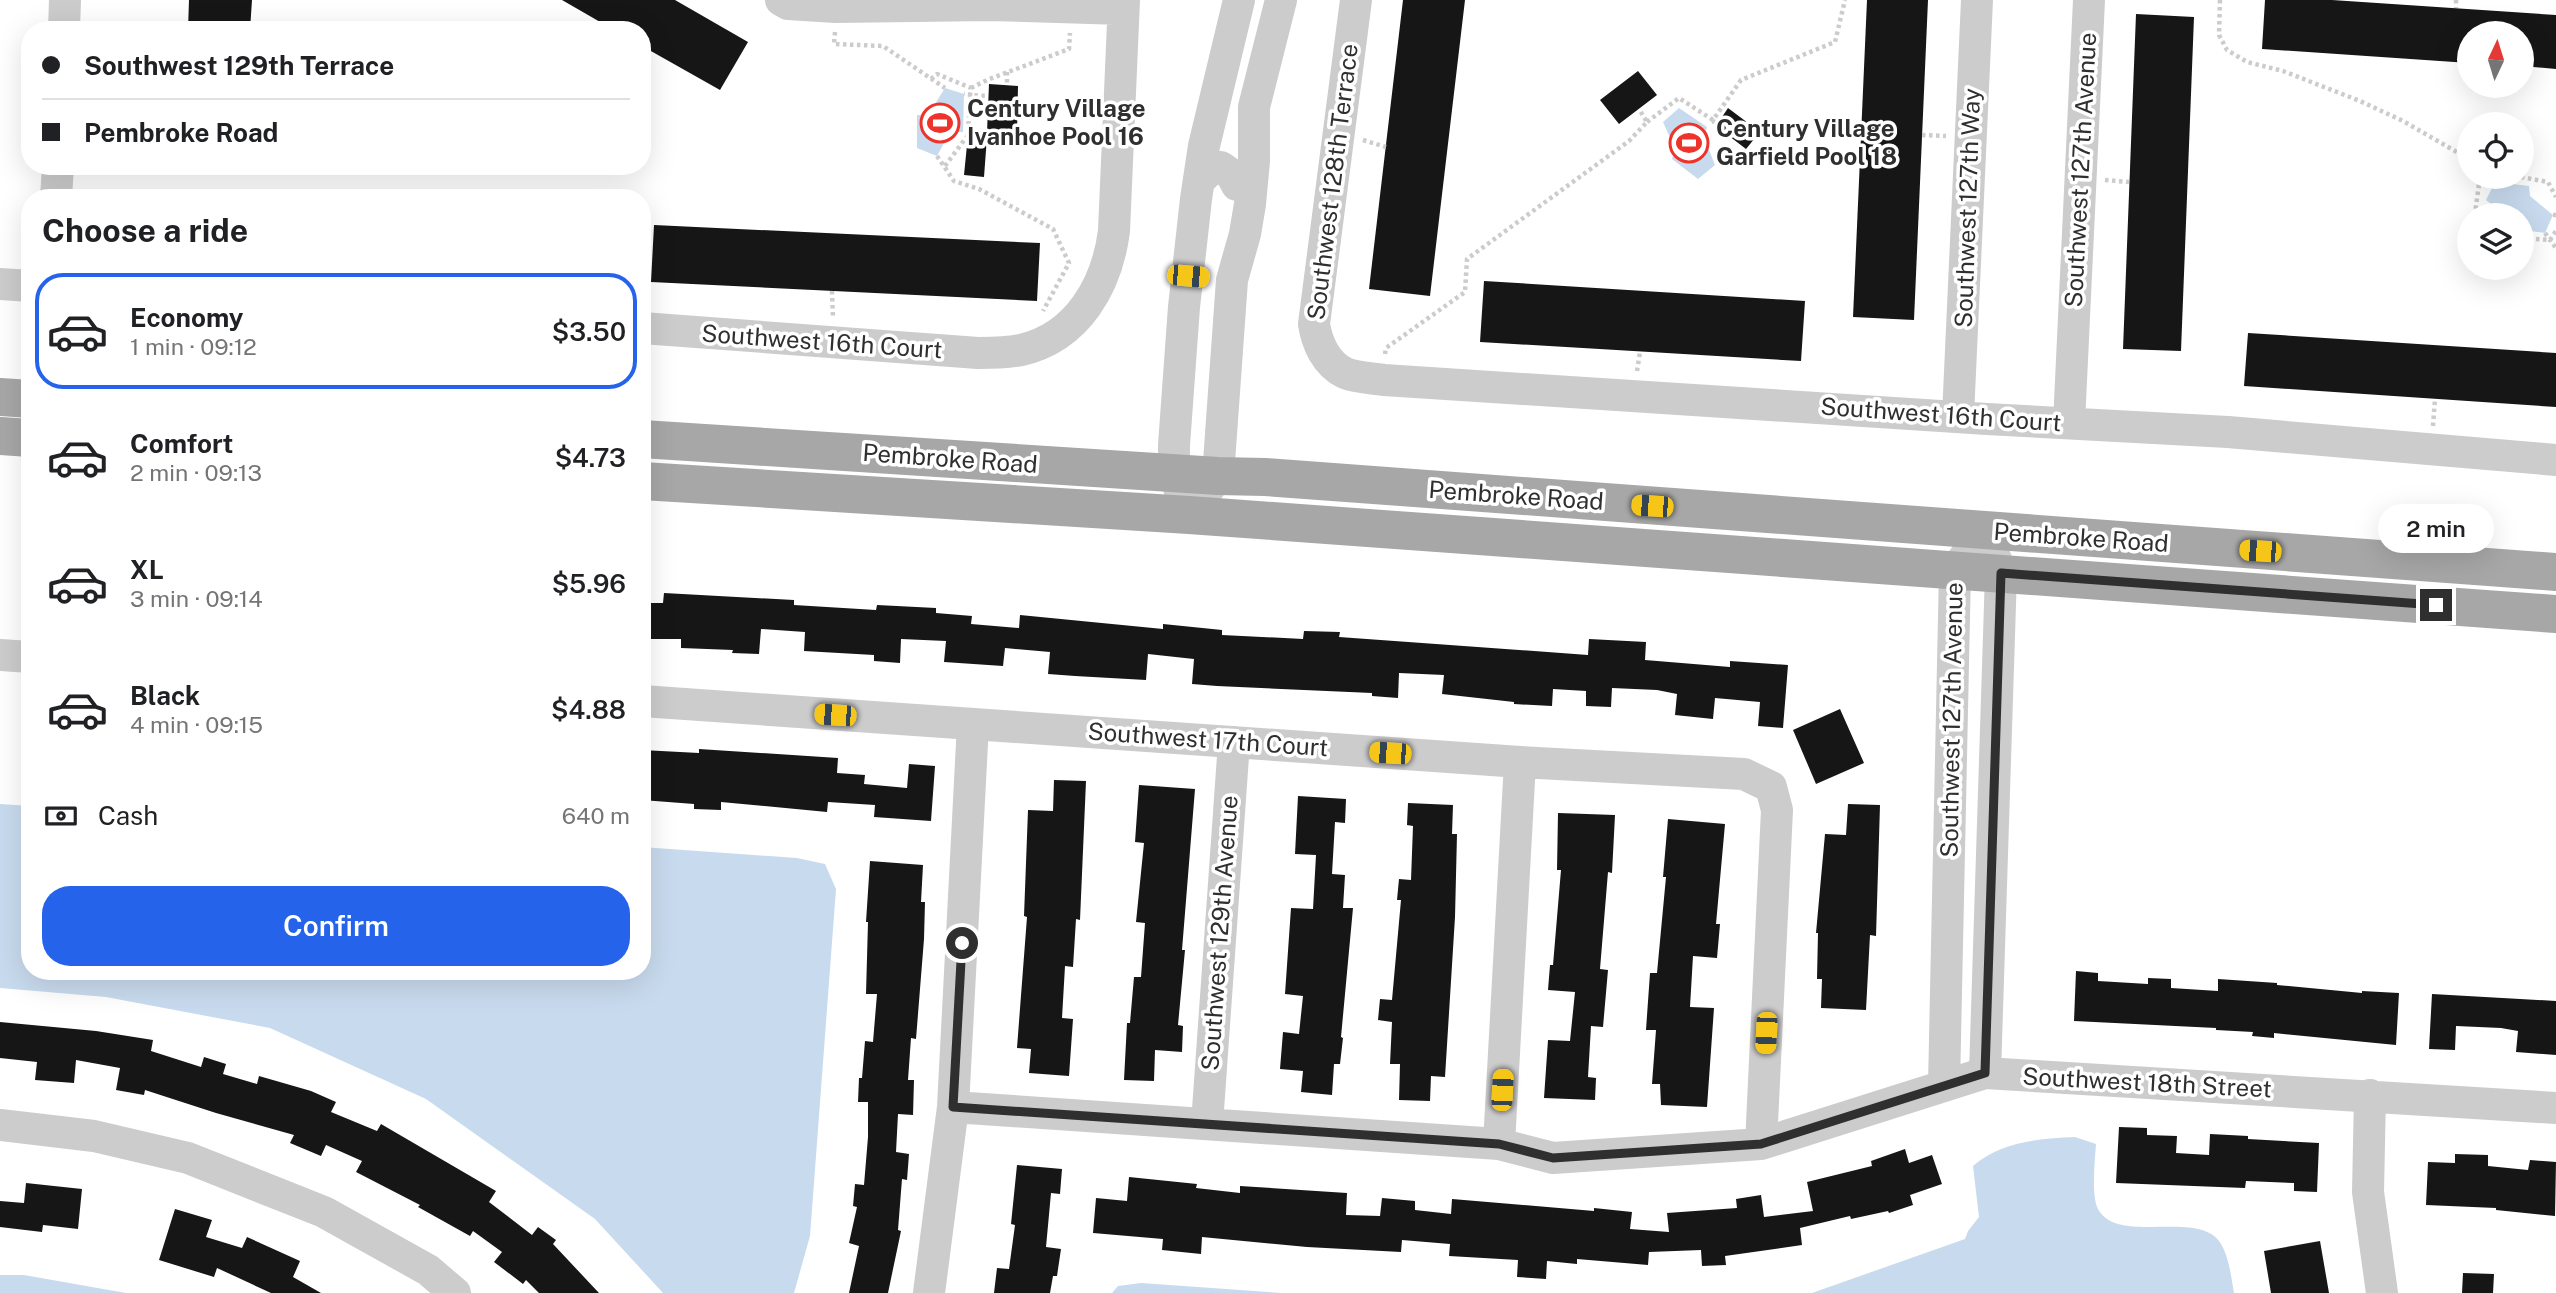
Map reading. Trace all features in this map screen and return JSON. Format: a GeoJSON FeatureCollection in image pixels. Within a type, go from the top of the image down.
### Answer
{"type":"FeatureCollection","features":[{"type":"Feature","properties":{"kind":"main road"},"geometry":{"type":"LineString","coordinates":[[0,397],[21,398]]}},
{"type":"Feature","properties":{"kind":"main road"},"geometry":{"type":"LineString","coordinates":[[0,436],[21,437]]}},
{"type":"Feature","properties":{"kind":"main road","name":"Pembroke Road"},"geometry":{"type":"LineString","coordinates":[[651,440],[1265,477],[2556,572]]}},
{"type":"Feature","properties":{"kind":"main road","name":"Pembroke Road"},"geometry":{"type":"LineString","coordinates":[[651,482],[1189,515],[2556,614]]}},
{"type":"Feature","properties":{"kind":"street"},"geometry":{"type":"LineString","coordinates":[[64,21],[65,0]]}},
{"type":"Feature","properties":{"kind":"street"},"geometry":{"type":"LineString","coordinates":[[781,0],[789,4],[835,7],[991,5],[1070,8],[1123,5]]}},
{"type":"Feature","properties":{"kind":"street"},"geometry":{"type":"LineString","coordinates":[[1189,515],[1174,473],[1188,276],[1205,146],[1239,0]]}},
{"type":"Feature","properties":{"kind":"street"},"geometry":{"type":"LineString","coordinates":[[1189,515],[1219,476],[1231,280],[1231,233],[1240,158],[1281,0]]}},
{"type":"Feature","properties":{"kind":"street","name":"Southwest 128th Terrace"},"geometry":{"type":"LineString","coordinates":[[1330,360],[1322,351],[1314,324],[1356,0]]}},
{"type":"Feature","properties":{"kind":"street","name":"Southwest 127th Way"},"geometry":{"type":"LineString","coordinates":[[1958,416],[1977,0]]}},
{"type":"Feature","properties":{"kind":"street","name":"Southwest 127th Avenue"},"geometry":{"type":"LineString","coordinates":[[2070,424],[2089,0]]}},
{"type":"Feature","properties":{"kind":"street","name":"Southwest 16th Court"},"geometry":{"type":"LineString","coordinates":[[651,329],[978,354],[1022,349],[1055,334],[1080,314],[1102,282],[1109,261],[1114,231],[1123,5]]}},
{"type":"Feature","properties":{"kind":"street"},"geometry":{"type":"LineString","coordinates":[[1231,280],[1245,234],[1250,204],[1254,161],[1254,107]]}},
{"type":"Feature","properties":{"kind":"street"},"geometry":{"type":"LineString","coordinates":[[1199,181],[1209,171],[1221,167],[1231,174],[1237,185]]}},
{"type":"Feature","properties":{"kind":"street"},"geometry":{"type":"LineString","coordinates":[[1188,276],[1231,280]]}},
{"type":"Feature","properties":{"kind":"street"},"geometry":{"type":"LineString","coordinates":[[0,284],[21,285]]}},
{"type":"Feature","properties":{"kind":"street","name":"Southwest 16th Court"},"geometry":{"type":"LineString","coordinates":[[1330,360],[1346,373],[1384,380],[2228,432],[2556,460]]}},
{"type":"Feature","properties":{"kind":"street","name":"Southwest 127th Avenue"},"geometry":{"type":"LineString","coordinates":[[1944,1086],[1955,570],[1984,531]]}},
{"type":"Feature","properties":{"kind":"street","name":"Southwest 127th Avenue"},"geometry":{"type":"LineString","coordinates":[[1984,531],[2001,573],[1985,1073]]}},
{"type":"Feature","properties":{"kind":"street"},"geometry":{"type":"LineString","coordinates":[[0,655],[21,656]]}},
{"type":"Feature","properties":{"kind":"street","name":"Southwest 17th Court"},"geometry":{"type":"LineString","coordinates":[[651,702],[1520,762],[1744,774],[1771,787],[1777,810],[1761,1144]]}},
{"type":"Feature","properties":{"kind":"street"},"geometry":{"type":"LineString","coordinates":[[929,1293],[953,1107],[973,724]]}},
{"type":"Feature","properties":{"kind":"street","name":"Southwest 129th Avenue"},"geometry":{"type":"LineString","coordinates":[[1207,1124],[1234,742]]}},
{"type":"Feature","properties":{"kind":"street"},"geometry":{"type":"LineString","coordinates":[[1499,1144],[1520,762]]}},
{"type":"Feature","properties":{"kind":"street","name":"Southwest 18th Street"},"geometry":{"type":"LineString","coordinates":[[953,1107],[1499,1144],[1553,1158],[1761,1144],[1985,1073],[2556,1108]]}},
{"type":"Feature","properties":{"kind":"street"},"geometry":{"type":"LineString","coordinates":[[2370,1095],[2368,1192],[2382,1293]]}},
{"type":"Feature","properties":{"kind":"street"},"geometry":{"type":"LineString","coordinates":[[0,1125],[94,1136],[188,1158],[324,1212],[428,1270],[455,1293]]}},
{"type":"Feature","properties":{"kind":"path"},"geometry":{"type":"LineString","coordinates":[[1713,120],[1741,80],[1835,42],[1845,0]]}},
{"type":"Feature","properties":{"kind":"path"},"geometry":{"type":"LineString","coordinates":[[2220,0],[2219,35],[2227,50],[2247,62],[2283,71],[2360,101],[2403,121],[2457,152]]}},
{"type":"Feature","properties":{"kind":"path"},"geometry":{"type":"LineString","coordinates":[[2456,0],[2456,8]]}},
{"type":"Feature","properties":{"kind":"path"},"geometry":{"type":"LineString","coordinates":[[835,7],[834,44],[883,46],[945,89]]}},
{"type":"Feature","properties":{"kind":"path"},"geometry":{"type":"LineString","coordinates":[[968,92],[1007,72],[1069,49],[1070,8]]}},
{"type":"Feature","properties":{"kind":"path"},"geometry":{"type":"LineString","coordinates":[[1007,72],[1007,85]]}},
{"type":"Feature","properties":{"kind":"path"},"geometry":{"type":"LineString","coordinates":[[931,79],[937,74],[968,92],[988,96]]}},
{"type":"Feature","properties":{"kind":"path"},"geometry":{"type":"LineString","coordinates":[[944,166],[968,135],[968,92]]}},
{"type":"Feature","properties":{"kind":"path"},"geometry":{"type":"LineString","coordinates":[[1384,380],[1386,348],[1465,292],[1467,259],[1629,142],[1647,122],[1679,98],[1713,120],[1716,127]]}},
{"type":"Feature","properties":{"kind":"path"},"geometry":{"type":"LineString","coordinates":[[1639,109],[1647,122]]}},
{"type":"Feature","properties":{"kind":"path"},"geometry":{"type":"LineString","coordinates":[[937,156],[954,181],[979,189],[1053,229],[1069,263],[1041,314]]}},
{"type":"Feature","properties":{"kind":"path"},"geometry":{"type":"LineString","coordinates":[[2534,179],[2548,182],[2556,197]]}},
{"type":"Feature","properties":{"kind":"path"},"geometry":{"type":"LineString","coordinates":[[2550,240],[2556,230]]}},
{"type":"Feature","properties":{"kind":"path"},"geometry":{"type":"LineString","coordinates":[[2545,233],[2556,248]]}},
{"type":"Feature","properties":{"kind":"path"},"geometry":{"type":"LineString","coordinates":[[2534,239],[2550,240]]}},
{"type":"Feature","properties":{"kind":"path"},"geometry":{"type":"LineString","coordinates":[[2432,434],[2435,399]]}},
{"type":"Feature","properties":{"kind":"water","name":"Century Village Ivanhoe Pool 16"},"geometry":{"type":"Polygon","coordinates":[[[945,88],[964,94],[963,132],[950,132],[937,156],[917,148],[917,115],[928,115],[945,88]]]}},
{"type":"Feature","properties":{"kind":"water","name":"Century Village Garfield Pool 18"},"geometry":{"type":"Polygon","coordinates":[[[1679,108],[1707,127],[1704,137],[1715,165],[1698,179],[1672,159],[1675,149],[1663,122],[1679,108]]]}},
{"type":"Feature","properties":{"kind":"water"},"geometry":{"type":"Polygon","coordinates":[[[2492,189],[2529,189],[2530,196],[2553,215],[2545,233],[2534,232],[2534,203],[2490,203],[2486,200],[2492,189]]]}},
{"type":"Feature","properties":{"kind":"water"},"geometry":{"type":"Polygon","coordinates":[[[0,804],[21,805],[21,980],[651,980],[651,848],[797,858],[825,864],[836,889],[810,1236],[794,1293],[663,1293],[595,1219],[426,1099],[270,1028],[106,997],[0,988],[0,804]]]}},
{"type":"Feature","properties":{"kind":"water"},"geometry":{"type":"Polygon","coordinates":[[[2075,1137],[2096,1144],[2096,1203],[2108,1219],[2122,1225],[2193,1228],[2208,1232],[2219,1241],[2225,1253],[2234,1293],[1812,1293],[1965,1239],[1979,1217],[1973,1166],[2008,1146],[2034,1140],[2075,1137]]]}},
{"type":"Feature","properties":{"kind":"water"},"geometry":{"type":"Polygon","coordinates":[[[0,1275],[24,1275],[126,1293],[0,1293],[0,1275]]]}},
{"type":"Feature","properties":{"kind":"water"},"geometry":{"type":"Polygon","coordinates":[[[1141,1283],[1282,1293],[1112,1293],[1118,1286],[1141,1283]]]}},
{"type":"Feature","properties":{"kind":"building"},"geometry":{"type":"Polygon","coordinates":[[[189,0],[252,0],[251,21],[188,21],[189,0]]]}},
{"type":"Feature","properties":{"kind":"building"},"geometry":{"type":"Polygon","coordinates":[[[562,0],[675,0],[748,42],[720,90],[651,51],[651,21],[598,21],[562,0]]]}},
{"type":"Feature","properties":{"kind":"building"},"geometry":{"type":"Polygon","coordinates":[[[1403,0],[1465,0],[1430,296],[1369,289],[1403,0]]]}},
{"type":"Feature","properties":{"kind":"building"},"geometry":{"type":"Polygon","coordinates":[[[1867,0],[1928,0],[1914,320],[1853,317],[1867,0]]]}},
{"type":"Feature","properties":{"kind":"building"},"geometry":{"type":"Polygon","coordinates":[[[2265,0],[2332,0],[2556,15],[2556,69],[2534,67],[2534,21],[2457,21],[2457,62],[2262,49],[2265,0]]]}},
{"type":"Feature","properties":{"kind":"building"},"geometry":{"type":"Polygon","coordinates":[[[2136,14],[2194,17],[2181,351],[2123,349],[2136,14]]]}},
{"type":"Feature","properties":{"kind":"building"},"geometry":{"type":"Polygon","coordinates":[[[1638,71],[1657,95],[1619,124],[1600,100],[1638,71]]]}},
{"type":"Feature","properties":{"kind":"building"},"geometry":{"type":"Polygon","coordinates":[[[989,84],[1018,86],[1017,133],[987,132],[989,84]]]}},
{"type":"Feature","properties":{"kind":"building"},"geometry":{"type":"Polygon","coordinates":[[[1728,108],[1760,132],[1746,149],[1716,126],[1728,108]]]}},
{"type":"Feature","properties":{"kind":"building"},"geometry":{"type":"Polygon","coordinates":[[[968,135],[987,137],[984,177],[964,175],[968,135]]]}},
{"type":"Feature","properties":{"kind":"building"},"geometry":{"type":"Polygon","coordinates":[[[654,225],[1040,243],[1037,301],[651,282],[654,225]]]}},
{"type":"Feature","properties":{"kind":"building"},"geometry":{"type":"Polygon","coordinates":[[[1484,281],[1805,301],[1801,361],[1480,342],[1484,281]]]}},
{"type":"Feature","properties":{"kind":"building"},"geometry":{"type":"Polygon","coordinates":[[[2248,333],[2556,353],[2556,407],[2244,386],[2248,333]]]}},
{"type":"Feature","properties":{"kind":"building"},"geometry":{"type":"Polygon","coordinates":[[[664,593],[794,600],[794,605],[876,610],[877,605],[936,608],[936,613],[972,616],[971,624],[1019,628],[1020,615],[1163,629],[1163,624],[1222,630],[1222,635],[1303,639],[1304,631],[1340,632],[1339,637],[1588,655],[1589,639],[1646,642],[1645,660],[1730,667],[1730,661],[1788,665],[1783,728],[1758,726],[1760,702],[1715,698],[1713,719],[1675,715],[1677,694],[1657,690],[1612,688],[1611,707],[1586,706],[1586,691],[1553,689],[1552,706],[1514,704],[1442,694],[1444,675],[1399,673],[1398,698],[1372,696],[1372,693],[1217,686],[1192,684],[1194,659],[1148,654],[1146,680],[1075,676],[1048,674],[1050,652],[1005,648],[1003,666],[944,662],[946,641],[901,639],[900,663],[874,661],[874,655],[804,651],[805,632],[761,629],[759,654],[681,648],[681,639],[651,639],[651,603],[663,603],[664,593]]]}},
{"type":"Feature","properties":{"kind":"building"},"geometry":{"type":"Polygon","coordinates":[[[1840,709],[1864,763],[1816,784],[1793,730],[1840,709]]]}},
{"type":"Feature","properties":{"kind":"building"},"geometry":{"type":"Polygon","coordinates":[[[699,749],[838,758],[837,773],[865,775],[864,784],[907,788],[909,764],[935,766],[931,821],[874,817],[875,805],[828,802],[827,812],[721,802],[721,810],[694,809],[694,804],[651,801],[651,750],[699,753],[699,749]]]}},
{"type":"Feature","properties":{"kind":"building"},"geometry":{"type":"Polygon","coordinates":[[[1054,780],[1086,781],[1080,920],[1076,919],[1073,967],[1065,966],[1062,1018],[1073,1019],[1069,1076],[1029,1073],[1031,1049],[1017,1048],[1027,917],[1024,916],[1028,810],[1053,811],[1054,780]]]}},
{"type":"Feature","properties":{"kind":"building"},"geometry":{"type":"Polygon","coordinates":[[[1139,785],[1195,789],[1178,1025],[1183,1026],[1182,1052],[1155,1050],[1154,1081],[1124,1080],[1127,1023],[1130,1023],[1134,977],[1141,977],[1145,923],[1136,922],[1144,843],[1135,842],[1139,785]]]}},
{"type":"Feature","properties":{"kind":"building"},"geometry":{"type":"Polygon","coordinates":[[[1298,796],[1346,799],[1345,823],[1335,822],[1332,874],[1345,875],[1343,908],[1353,908],[1343,1038],[1340,1064],[1334,1064],[1332,1095],[1301,1092],[1303,1071],[1280,1069],[1283,1032],[1299,1034],[1303,996],[1285,994],[1291,908],[1313,909],[1316,855],[1295,854],[1298,796]]]}},
{"type":"Feature","properties":{"kind":"building"},"geometry":{"type":"Polygon","coordinates":[[[1408,803],[1453,805],[1452,834],[1457,834],[1445,1077],[1431,1076],[1430,1101],[1399,1100],[1400,1064],[1390,1064],[1392,1022],[1378,1020],[1380,999],[1392,1000],[1401,900],[1397,900],[1399,879],[1411,880],[1413,826],[1407,825],[1408,803]]]}},
{"type":"Feature","properties":{"kind":"building"},"geometry":{"type":"Polygon","coordinates":[[[1848,804],[1880,805],[1876,936],[1870,935],[1866,1010],[1821,1008],[1822,979],[1817,979],[1816,933],[1825,834],[1846,835],[1848,804]]]}},
{"type":"Feature","properties":{"kind":"building"},"geometry":{"type":"Polygon","coordinates":[[[1558,813],[1615,815],[1612,873],[1608,872],[1600,969],[1608,970],[1603,1027],[1591,1026],[1588,1077],[1596,1078],[1595,1100],[1544,1098],[1548,1040],[1570,1041],[1575,992],[1548,990],[1550,965],[1553,965],[1561,870],[1557,870],[1558,813]]]}},
{"type":"Feature","properties":{"kind":"building"},"geometry":{"type":"Polygon","coordinates":[[[1668,819],[1725,824],[1716,924],[1720,924],[1717,958],[1693,956],[1690,1007],[1714,1008],[1707,1107],[1661,1105],[1660,1084],[1652,1084],[1656,1030],[1646,1030],[1650,973],[1657,973],[1666,877],[1663,877],[1668,819]]]}},
{"type":"Feature","properties":{"kind":"building"},"geometry":{"type":"Polygon","coordinates":[[[870,861],[923,865],[921,902],[925,902],[924,939],[916,1039],[911,1038],[908,1080],[914,1080],[913,1115],[898,1114],[896,1152],[909,1154],[907,1180],[902,1179],[898,1230],[901,1231],[888,1293],[849,1293],[859,1246],[849,1243],[857,1207],[853,1206],[855,1184],[864,1185],[868,1137],[868,1102],[858,1102],[859,1078],[862,1078],[865,1041],[873,1042],[877,994],[866,994],[866,922],[870,861]]]}},
{"type":"Feature","properties":{"kind":"building"},"geometry":{"type":"Polygon","coordinates":[[[2076,971],[2098,973],[2098,981],[2148,984],[2148,978],[2171,979],[2171,988],[2218,991],[2218,979],[2362,993],[2399,993],[2396,1045],[2274,1033],[2274,1038],[2252,1036],[2253,1032],[2216,1028],[2074,1021],[2076,971]]]}},
{"type":"Feature","properties":{"kind":"building"},"geometry":{"type":"Polygon","coordinates":[[[2432,994],[2556,1001],[2556,1055],[2516,1052],[2518,1031],[2501,1028],[2456,1026],[2455,1050],[2429,1049],[2432,994]]]}},
{"type":"Feature","properties":{"kind":"building"},"geometry":{"type":"Polygon","coordinates":[[[0,1022],[96,1031],[153,1040],[151,1051],[201,1067],[204,1057],[226,1064],[223,1074],[257,1084],[259,1076],[311,1091],[336,1102],[331,1112],[377,1131],[381,1124],[496,1191],[489,1202],[532,1235],[538,1227],[556,1240],[553,1244],[599,1293],[539,1293],[526,1280],[523,1284],[494,1262],[502,1252],[473,1231],[470,1236],[418,1207],[420,1205],[356,1172],[362,1161],[326,1145],[321,1156],[290,1143],[294,1135],[145,1090],[144,1095],[116,1090],[120,1068],[76,1060],[74,1083],[35,1080],[37,1062],[0,1058],[0,1022]]]}},
{"type":"Feature","properties":{"kind":"building"},"geometry":{"type":"Polygon","coordinates":[[[2119,1127],[2147,1128],[2147,1135],[2177,1136],[2176,1153],[2209,1155],[2210,1134],[2319,1143],[2317,1192],[2294,1191],[2294,1183],[2246,1181],[2245,1188],[2116,1183],[2119,1127]]]}},
{"type":"Feature","properties":{"kind":"building"},"geometry":{"type":"Polygon","coordinates":[[[1905,1149],[1909,1163],[1932,1155],[1942,1184],[1910,1195],[1913,1205],[1889,1213],[1888,1211],[1851,1219],[1850,1216],[1800,1228],[1802,1245],[1725,1256],[1726,1265],[1702,1266],[1701,1250],[1649,1252],[1648,1265],[1577,1259],[1577,1264],[1547,1261],[1546,1279],[1517,1277],[1518,1260],[1449,1256],[1450,1244],[1402,1240],[1401,1252],[1202,1237],[1201,1254],[1162,1250],[1163,1239],[1093,1233],[1096,1198],[1127,1201],[1129,1177],[1197,1184],[1196,1188],[1240,1193],[1240,1186],[1347,1193],[1346,1215],[1380,1216],[1382,1198],[1415,1201],[1415,1210],[1451,1214],[1452,1199],[1594,1211],[1594,1208],[1632,1212],[1630,1229],[1669,1232],[1667,1213],[1737,1208],[1736,1199],[1761,1195],[1764,1217],[1813,1211],[1807,1182],[1872,1166],[1871,1161],[1905,1149]]]}},
{"type":"Feature","properties":{"kind":"building"},"geometry":{"type":"Polygon","coordinates":[[[2455,1154],[2488,1155],[2488,1166],[2528,1170],[2530,1160],[2556,1162],[2555,1216],[2496,1208],[2426,1205],[2428,1162],[2455,1163],[2455,1154]]]}},
{"type":"Feature","properties":{"kind":"building"},"geometry":{"type":"Polygon","coordinates":[[[1017,1165],[1062,1169],[1060,1194],[1051,1193],[1046,1247],[1061,1249],[1057,1276],[1053,1276],[1050,1293],[994,1293],[997,1268],[1009,1269],[1015,1225],[1011,1224],[1017,1165]]]}},
{"type":"Feature","properties":{"kind":"building"},"geometry":{"type":"Polygon","coordinates":[[[26,1183],[82,1189],[78,1229],[43,1225],[42,1232],[0,1227],[0,1201],[24,1203],[26,1183]]]}},
{"type":"Feature","properties":{"kind":"building"},"geometry":{"type":"Polygon","coordinates":[[[175,1209],[212,1220],[206,1237],[242,1248],[247,1237],[300,1261],[293,1277],[321,1293],[271,1293],[217,1268],[214,1277],[159,1260],[175,1209]]]}},
{"type":"Feature","properties":{"kind":"building"},"geometry":{"type":"Polygon","coordinates":[[[2320,1241],[2329,1293],[2271,1293],[2264,1251],[2320,1241]]]}},
{"type":"Feature","properties":{"kind":"building"},"geometry":{"type":"Polygon","coordinates":[[[2463,1273],[2494,1274],[2493,1293],[2462,1293],[2463,1273]]]}},
{"type":"Feature","properties":{"kind":"place","name":"Century Village Ivanhoe Pool 16"},"geometry":{"type":"Point","coordinates":[940,123]}},
{"type":"Feature","properties":{"kind":"place","name":"Century Village Garfield Pool 18"},"geometry":{"type":"Point","coordinates":[1689,143]}},
{"type":"Feature","properties":{"kind":"route"},"geometry":{"type":"LineString","coordinates":[[962,943],[953,1107],[1499,1144],[1553,1158],[1761,1144],[1985,1073],[2001,573],[2436,605]]}}]}
